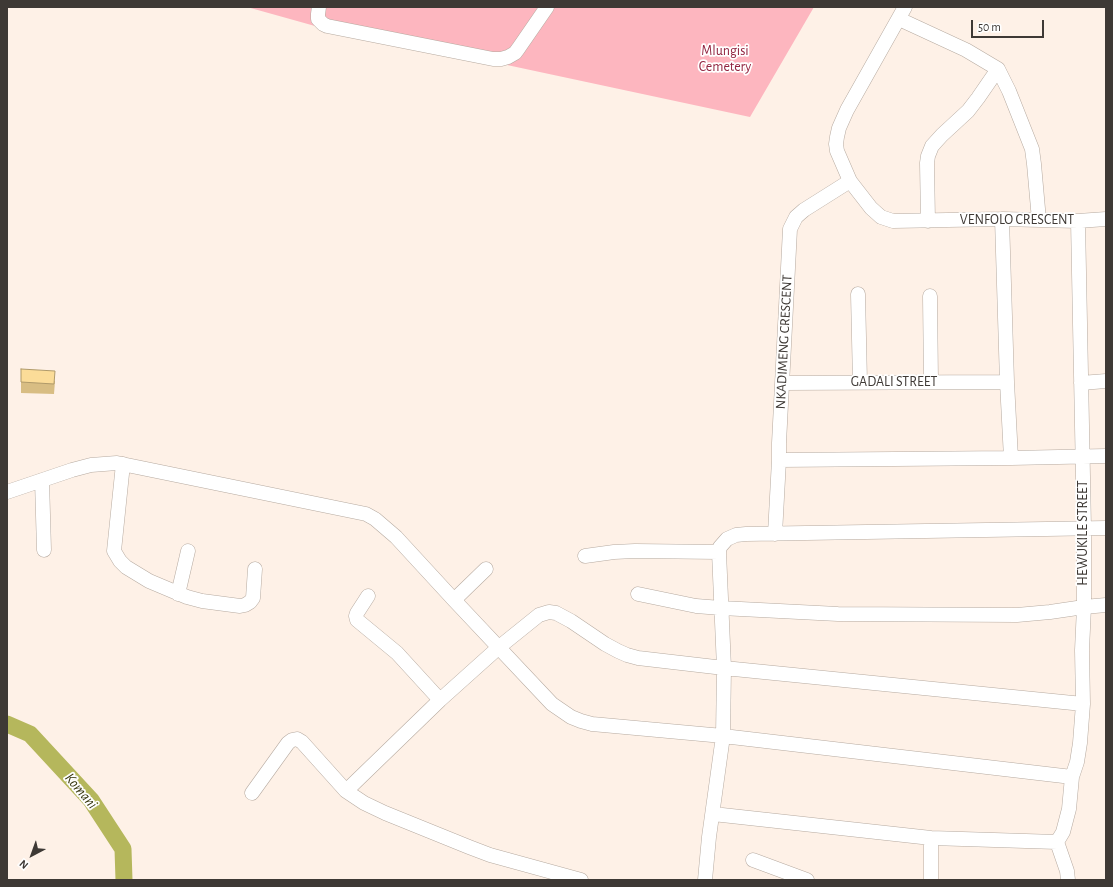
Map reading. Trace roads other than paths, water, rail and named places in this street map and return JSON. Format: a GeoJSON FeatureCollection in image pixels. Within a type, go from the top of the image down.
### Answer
{"type":"FeatureCollection","features":[{"type":"Feature","properties":{"kind":"street"},"geometry":{"type":"LineString","coordinates":[[319,7],[318,19],[327,26],[489,59],[501,59],[512,56],[547,7]]}},
{"type":"Feature","properties":{"kind":"street"},"geometry":{"type":"LineString","coordinates":[[902,13],[998,69],[1009,91],[1032,149],[1039,220]]}},
{"type":"Feature","properties":{"kind":"street","name":"VENFOLO CRESCENT"},"geometry":{"type":"LineString","coordinates":[[902,13],[847,110],[839,128],[836,144],[837,151],[850,181],[871,208],[886,219],[893,221],[1002,219],[1078,221],[1106,218]]}},
{"type":"Feature","properties":{"kind":"street"},"geometry":{"type":"LineString","coordinates":[[928,221],[928,156],[932,146],[968,111],[998,69]]}},
{"type":"Feature","properties":{"kind":"street","name":"NKADIMENG CRESCENT"},"geometry":{"type":"LineString","coordinates":[[775,534],[790,229],[796,217],[804,210],[850,181]]}},
{"type":"Feature","properties":{"kind":"street"},"geometry":{"type":"LineString","coordinates":[[1002,219],[1011,458]]}},
{"type":"Feature","properties":{"kind":"street","name":"HEWUKILE STREET"},"geometry":{"type":"LineString","coordinates":[[1057,842],[1062,832],[1069,809],[1072,777],[1077,762],[1080,743],[1083,704],[1082,650],[1084,606],[1084,528],[1078,221]]}},
{"type":"Feature","properties":{"kind":"street"},"geometry":{"type":"LineString","coordinates":[[858,294],[860,382]]}},
{"type":"Feature","properties":{"kind":"street"},"geometry":{"type":"LineString","coordinates":[[930,296],[930,382]]}},
{"type":"Feature","properties":{"kind":"street"},"geometry":{"type":"LineString","coordinates":[[1081,383],[1106,381]]}},
{"type":"Feature","properties":{"kind":"street","name":"GADALI STREET"},"geometry":{"type":"LineString","coordinates":[[782,383],[1007,382]]}},
{"type":"Feature","properties":{"kind":"street"},"geometry":{"type":"LineString","coordinates":[[779,460],[1106,456]]}},
{"type":"Feature","properties":{"kind":"street"},"geometry":{"type":"LineString","coordinates":[[7,492],[72,470],[91,465],[108,463],[123,464],[366,514],[375,519],[396,536],[498,648],[552,704],[581,722],[723,736],[1072,777]]}},
{"type":"Feature","properties":{"kind":"street"},"geometry":{"type":"LineString","coordinates":[[123,464],[114,548],[115,554],[120,561],[133,573],[149,582],[178,594],[202,601],[240,606],[246,605],[253,598],[255,568]]}},
{"type":"Feature","properties":{"kind":"street"},"geometry":{"type":"LineString","coordinates":[[42,480],[44,550]]}},
{"type":"Feature","properties":{"kind":"street"},"geometry":{"type":"LineString","coordinates":[[704,880],[723,736],[724,668],[719,552],[720,547],[728,539],[736,535],[1106,528]]}},
{"type":"Feature","properties":{"kind":"street"},"geometry":{"type":"LineString","coordinates":[[178,594],[188,551]]}},
{"type":"Feature","properties":{"kind":"street"},"geometry":{"type":"LineString","coordinates":[[585,556],[635,551],[719,552]]}},
{"type":"Feature","properties":{"kind":"street"},"geometry":{"type":"LineString","coordinates":[[454,600],[486,569]]}},
{"type":"Feature","properties":{"kind":"street"},"geometry":{"type":"LineString","coordinates":[[638,594],[696,606],[838,614],[998,616],[1050,612],[1084,606],[1106,605]]}},
{"type":"Feature","properties":{"kind":"street"},"geometry":{"type":"LineString","coordinates":[[368,596],[357,612],[357,620],[397,653],[440,700]]}},
{"type":"Feature","properties":{"kind":"street"},"geometry":{"type":"LineString","coordinates":[[346,790],[440,700],[498,648],[538,615],[549,612],[556,613],[571,621],[605,644],[627,655],[651,660],[1083,704]]}},
{"type":"Feature","properties":{"kind":"street"},"geometry":{"type":"LineString","coordinates":[[252,793],[288,743],[295,739],[299,740],[346,790],[364,803],[378,810],[469,848],[581,880]]}},
{"type":"Feature","properties":{"kind":"street"},"geometry":{"type":"LineString","coordinates":[[713,814],[931,838],[1057,842],[1067,871],[1068,880]]}},
{"type":"Feature","properties":{"kind":"street"},"geometry":{"type":"LineString","coordinates":[[931,838],[931,880]]}},
{"type":"Feature","properties":{"kind":"street"},"geometry":{"type":"LineString","coordinates":[[753,860],[807,880]]}},
{"type":"Feature","properties":{"kind":"waterway","name":"Komani"},"geometry":{"type":"LineString","coordinates":[[7,724],[30,734],[91,800],[123,849],[124,880]]}},
{"type":"Feature","properties":{"kind":"park label","name":"Mlungisi Cemetery"},"geometry":{"type":"Point","coordinates":[725,60]}}]}
